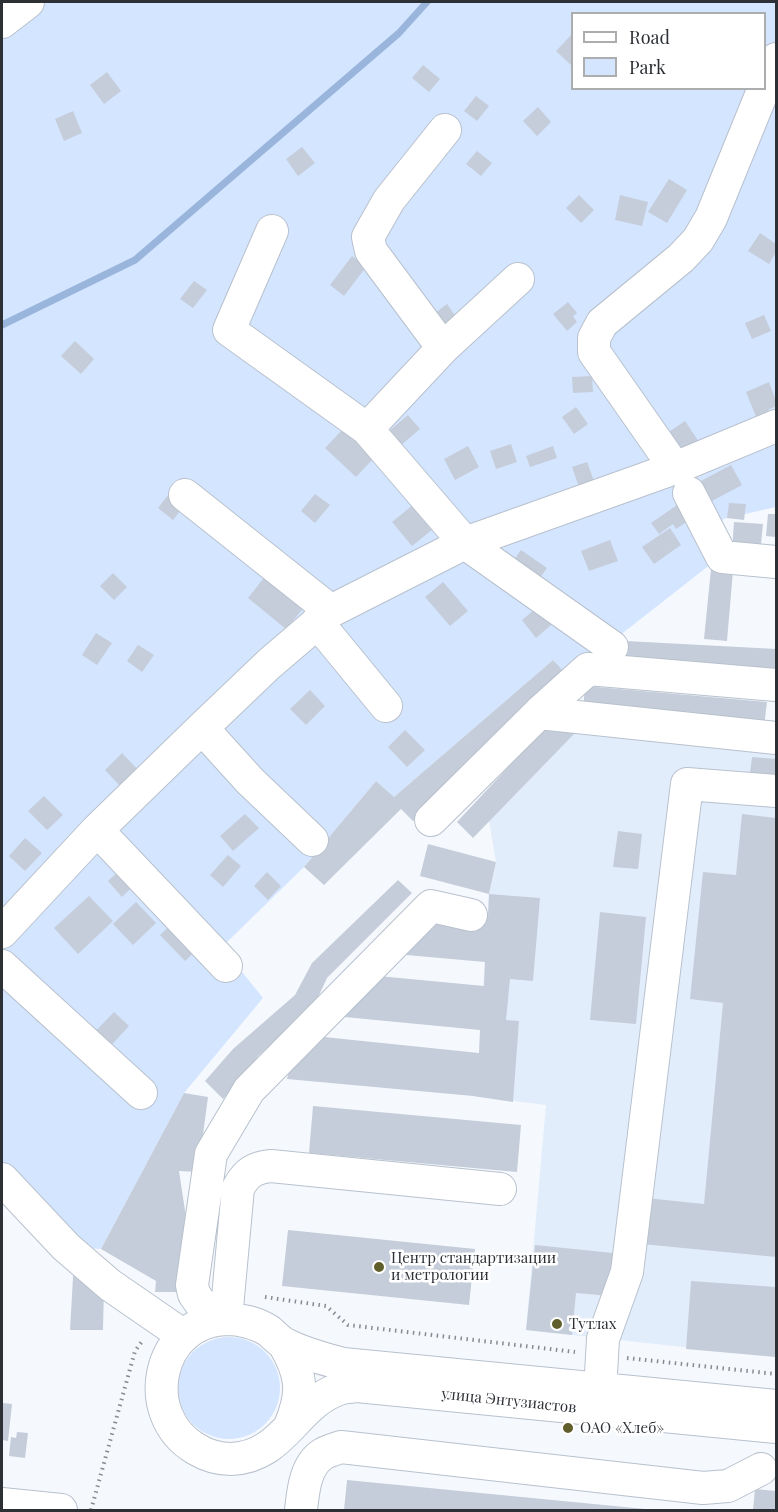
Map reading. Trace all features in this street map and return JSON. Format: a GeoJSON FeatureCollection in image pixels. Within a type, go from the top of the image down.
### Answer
{"type":"FeatureCollection","features":[{"type":"Feature","properties":{"kind":"street"},"geometry":{"type":"LineString","coordinates":[[766,84],[777,59]]}},
{"type":"Feature","properties":{"kind":"street"},"geometry":{"type":"LineString","coordinates":[[763,90],[711,218],[698,240],[681,258],[602,323],[594,338],[594,352],[682,480],[722,557],[777,562]]}},
{"type":"Feature","properties":{"kind":"street"},"geometry":{"type":"LineString","coordinates":[[443,348],[371,251],[368,237],[389,200],[445,130]]}},
{"type":"Feature","properties":{"kind":"street"},"geometry":{"type":"LineString","coordinates":[[272,231],[229,330],[367,429],[465,543],[612,647]]}},
{"type":"Feature","properties":{"kind":"street"},"geometry":{"type":"LineString","coordinates":[[367,429],[443,348],[518,279]]}},
{"type":"Feature","properties":{"kind":"street"},"geometry":{"type":"LineString","coordinates":[[2,933],[97,830],[269,664],[324,617],[465,543],[682,480],[777,426]]}},
{"type":"Feature","properties":{"kind":"street"},"geometry":{"type":"LineString","coordinates":[[185,495],[324,617],[386,706]]}},
{"type":"Feature","properties":{"kind":"street"},"geometry":{"type":"LineString","coordinates":[[430,820],[539,713],[588,669],[777,685]]}},
{"type":"Feature","properties":{"kind":"street"},"geometry":{"type":"LineString","coordinates":[[539,713],[777,738]]}},
{"type":"Feature","properties":{"kind":"street"},"geometry":{"type":"LineString","coordinates":[[202,728],[250,781],[312,840]]}},
{"type":"Feature","properties":{"kind":"street"},"geometry":{"type":"LineString","coordinates":[[599,1399],[603,1339],[627,1272],[687,784],[777,791]]}},
{"type":"Feature","properties":{"kind":"street"},"geometry":{"type":"LineString","coordinates":[[97,830],[226,966]]}},
{"type":"Feature","properties":{"kind":"street"},"geometry":{"type":"LineString","coordinates":[[471,915],[431,906],[249,1090],[211,1154],[192,1285],[194,1294],[222,1311],[238,1188],[245,1175],[256,1168],[271,1166],[500,1189]]}},
{"type":"Feature","properties":{"kind":"street"},"geometry":{"type":"LineString","coordinates":[[2,966],[141,1093]]}},
{"type":"Feature","properties":{"kind":"street"},"geometry":{"type":"LineString","coordinates":[[2,1179],[75,1254],[110,1285],[184,1336]]}},
{"type":"Feature","properties":{"kind":"street","name":"улица Энтузиастов"},"geometry":{"type":"LineString","coordinates":[[777,1406],[599,1399],[357,1386],[339,1388],[319,1400],[274,1444],[253,1455],[229,1459],[206,1455],[185,1443],[170,1424],[161,1401],[161,1377],[169,1355],[184,1336],[222,1311],[267,1330],[284,1344],[311,1356],[343,1364],[599,1399],[777,1427]]}},
{"type":"Feature","properties":{"kind":"street","name":"улица Энтузиастов"},"geometry":{"type":"LineString","coordinates":[[284,1344],[295,1363],[300,1384],[298,1406],[290,1426]]}},
{"type":"Feature","properties":{"kind":"street"},"geometry":{"type":"LineString","coordinates":[[301,1510],[303,1489],[311,1468],[322,1455],[341,1447],[703,1488],[728,1486],[761,1469]]}},
{"type":"Feature","properties":{"kind":"street"},"geometry":{"type":"LineString","coordinates":[[2,1504],[61,1510]]}},
{"type":"Feature","properties":{"kind":"path"},"geometry":{"type":"LineString","coordinates":[[222,1311],[326,1306],[348,1325],[584,1353]]}},
{"type":"Feature","properties":{"kind":"path"},"geometry":{"type":"LineString","coordinates":[[91,1510],[135,1352],[158,1318]]}},
{"type":"Feature","properties":{"kind":"path"},"geometry":{"type":"LineString","coordinates":[[623,1358],[777,1374]]}},
{"type":"Feature","properties":{"kind":"shaded area"},"geometry":{"type":"Polygon","coordinates":[[[577,731],[776,751],[776,1357],[526,1330],[546,1105],[473,1096],[479,1053],[489,894],[496,862],[489,821],[577,731]]]}},
{"type":"Feature","properties":{"kind":"green space"},"geometry":{"type":"Polygon","coordinates":[[[2,2],[776,2],[776,507],[723,519],[716,560],[568,676],[553,660],[394,797],[376,781],[304,867],[222,947],[263,998],[184,1093],[101,1249],[66,1247],[2,1179],[2,2]]]}},
{"type":"Feature","properties":{"kind":"green space"},"geometry":{"type":"Polygon","coordinates":[[[229,1337],[249,1341],[265,1352],[276,1368],[280,1388],[276,1408],[265,1424],[249,1435],[229,1439],[209,1435],[193,1424],[182,1408],[178,1388],[182,1368],[193,1352],[209,1341],[229,1337]]]}},
{"type":"Feature","properties":{"kind":"building"},"geometry":{"type":"Polygon","coordinates":[[[571,35],[571,65],[556,51],[571,35]]]}},
{"type":"Feature","properties":{"kind":"building"},"geometry":{"type":"Polygon","coordinates":[[[423,65],[440,79],[429,92],[412,78],[423,65]]]}},
{"type":"Feature","properties":{"kind":"building"},"geometry":{"type":"Polygon","coordinates":[[[107,72],[121,91],[104,104],[90,85],[107,72]]]}},
{"type":"Feature","properties":{"kind":"building"},"geometry":{"type":"Polygon","coordinates":[[[476,96],[489,106],[477,121],[464,111],[476,96]]]}},
{"type":"Feature","properties":{"kind":"building"},"geometry":{"type":"Polygon","coordinates":[[[538,107],[551,122],[537,136],[523,121],[538,107]]]}},
{"type":"Feature","properties":{"kind":"building"},"geometry":{"type":"Polygon","coordinates":[[[73,111],[82,133],[64,141],[55,119],[73,111]]]}},
{"type":"Feature","properties":{"kind":"building"},"geometry":{"type":"Polygon","coordinates":[[[302,147],[315,163],[298,176],[286,159],[302,147]]]}},
{"type":"Feature","properties":{"kind":"building"},"geometry":{"type":"Polygon","coordinates":[[[477,151],[492,163],[481,176],[466,164],[477,151]]]}},
{"type":"Feature","properties":{"kind":"building"},"geometry":{"type":"Polygon","coordinates":[[[669,179],[687,190],[667,223],[648,212],[669,179]]]}},
{"type":"Feature","properties":{"kind":"building"},"geometry":{"type":"Polygon","coordinates":[[[579,195],[594,210],[581,223],[566,208],[579,195]]]}},
{"type":"Feature","properties":{"kind":"building"},"geometry":{"type":"Polygon","coordinates":[[[620,195],[648,202],[642,226],[615,220],[620,195]]]}},
{"type":"Feature","properties":{"kind":"building"},"geometry":{"type":"Polygon","coordinates":[[[760,233],[776,244],[776,252],[769,264],[748,251],[760,233]]]}},
{"type":"Feature","properties":{"kind":"building"},"geometry":{"type":"Polygon","coordinates":[[[352,256],[366,267],[344,296],[330,285],[352,256]]]}},
{"type":"Feature","properties":{"kind":"building"},"geometry":{"type":"Polygon","coordinates":[[[194,281],[207,290],[193,308],[180,299],[194,281]]]}},
{"type":"Feature","properties":{"kind":"building"},"geometry":{"type":"Polygon","coordinates":[[[568,302],[577,313],[573,316],[577,322],[567,331],[553,314],[568,302]]]}},
{"type":"Feature","properties":{"kind":"building"},"geometry":{"type":"Polygon","coordinates":[[[447,304],[458,320],[439,335],[427,319],[447,304]]]}},
{"type":"Feature","properties":{"kind":"building"},"geometry":{"type":"Polygon","coordinates":[[[764,315],[771,331],[752,339],[745,323],[764,315]]]}},
{"type":"Feature","properties":{"kind":"building"},"geometry":{"type":"Polygon","coordinates":[[[75,341],[94,359],[81,374],[61,356],[75,341]]]}},
{"type":"Feature","properties":{"kind":"building"},"geometry":{"type":"Polygon","coordinates":[[[592,376],[593,392],[573,393],[572,377],[592,376]]]}},
{"type":"Feature","properties":{"kind":"building"},"geometry":{"type":"Polygon","coordinates":[[[769,382],[776,406],[768,410],[771,418],[759,424],[746,392],[769,382]]]}},
{"type":"Feature","properties":{"kind":"building"},"geometry":{"type":"Polygon","coordinates":[[[576,407],[588,424],[574,434],[562,417],[576,407]]]}},
{"type":"Feature","properties":{"kind":"building"},"geometry":{"type":"Polygon","coordinates":[[[408,415],[420,429],[400,446],[388,432],[408,415]]]}},
{"type":"Feature","properties":{"kind":"building"},"geometry":{"type":"Polygon","coordinates":[[[685,421],[699,442],[677,457],[663,436],[685,421]]]}},
{"type":"Feature","properties":{"kind":"building"},"geometry":{"type":"Polygon","coordinates":[[[343,429],[374,458],[356,477],[325,448],[343,429]]]}},
{"type":"Feature","properties":{"kind":"building"},"geometry":{"type":"Polygon","coordinates":[[[511,444],[517,462],[496,469],[490,451],[511,444]]]}},
{"type":"Feature","properties":{"kind":"building"},"geometry":{"type":"Polygon","coordinates":[[[468,446],[479,467],[455,480],[444,459],[468,446]]]}},
{"type":"Feature","properties":{"kind":"building"},"geometry":{"type":"Polygon","coordinates":[[[553,446],[557,458],[530,467],[526,456],[553,446]]]}},
{"type":"Feature","properties":{"kind":"building"},"geometry":{"type":"Polygon","coordinates":[[[587,462],[594,481],[579,487],[572,467],[587,462]]]}},
{"type":"Feature","properties":{"kind":"building"},"geometry":{"type":"Polygon","coordinates":[[[731,465],[742,485],[712,501],[701,481],[731,465]]]}},
{"type":"Feature","properties":{"kind":"building"},"geometry":{"type":"Polygon","coordinates":[[[172,490],[187,502],[173,520],[158,508],[172,490]]]}},
{"type":"Feature","properties":{"kind":"building"},"geometry":{"type":"Polygon","coordinates":[[[315,494],[330,505],[315,523],[301,511],[315,494]]]}},
{"type":"Feature","properties":{"kind":"building"},"geometry":{"type":"Polygon","coordinates":[[[729,503],[746,504],[744,520],[727,518],[729,503]]]}},
{"type":"Feature","properties":{"kind":"building"},"geometry":{"type":"Polygon","coordinates":[[[413,505],[433,529],[412,546],[392,522],[413,505]]]}},
{"type":"Feature","properties":{"kind":"building"},"geometry":{"type":"Polygon","coordinates":[[[677,505],[688,521],[676,529],[673,524],[659,534],[651,523],[677,505]]]}},
{"type":"Feature","properties":{"kind":"building"},"geometry":{"type":"Polygon","coordinates":[[[768,514],[776,514],[776,537],[766,536],[768,514]]]}},
{"type":"Feature","properties":{"kind":"building"},"geometry":{"type":"Polygon","coordinates":[[[734,522],[763,524],[760,554],[732,552],[734,522]]]}},
{"type":"Feature","properties":{"kind":"building"},"geometry":{"type":"Polygon","coordinates":[[[670,528],[681,545],[654,564],[642,547],[670,528]]]}},
{"type":"Feature","properties":{"kind":"building"},"geometry":{"type":"Polygon","coordinates":[[[610,540],[618,561],[589,571],[581,551],[610,540]]]}},
{"type":"Feature","properties":{"kind":"building"},"geometry":{"type":"Polygon","coordinates":[[[521,550],[547,568],[537,582],[511,564],[521,550]]]}},
{"type":"Feature","properties":{"kind":"building"},"geometry":{"type":"Polygon","coordinates":[[[711,569],[733,571],[727,641],[704,639],[711,569]]]}},
{"type":"Feature","properties":{"kind":"building"},"geometry":{"type":"Polygon","coordinates":[[[113,573],[127,587],[114,600],[100,586],[113,573]]]}},
{"type":"Feature","properties":{"kind":"building"},"geometry":{"type":"Polygon","coordinates":[[[267,574],[306,605],[286,629],[248,598],[267,574]]]}},
{"type":"Feature","properties":{"kind":"building"},"geometry":{"type":"Polygon","coordinates":[[[443,582],[468,611],[450,626],[425,597],[443,582]]]}},
{"type":"Feature","properties":{"kind":"building"},"geometry":{"type":"Polygon","coordinates":[[[544,602],[558,619],[536,638],[522,620],[544,602]]]}},
{"type":"Feature","properties":{"kind":"building"},"geometry":{"type":"Polygon","coordinates":[[[96,633],[112,643],[97,665],[82,655],[96,633]]]}},
{"type":"Feature","properties":{"kind":"building"},"geometry":{"type":"Polygon","coordinates":[[[626,641],[776,649],[776,678],[624,670],[626,641]]]}},
{"type":"Feature","properties":{"kind":"building"},"geometry":{"type":"Polygon","coordinates":[[[138,645],[154,655],[142,672],[127,661],[138,645]]]}},
{"type":"Feature","properties":{"kind":"building"},"geometry":{"type":"Polygon","coordinates":[[[553,660],[568,676],[413,821],[401,809],[324,885],[304,867],[376,781],[394,797],[553,660]]]}},
{"type":"Feature","properties":{"kind":"building"},"geometry":{"type":"Polygon","coordinates":[[[585,686],[767,702],[764,726],[583,710],[585,686]]]}},
{"type":"Feature","properties":{"kind":"building"},"geometry":{"type":"Polygon","coordinates":[[[310,690],[325,706],[306,725],[290,709],[310,690]]]}},
{"type":"Feature","properties":{"kind":"building"},"geometry":{"type":"Polygon","coordinates":[[[554,718],[577,731],[473,838],[457,822],[554,718]]]}},
{"type":"Feature","properties":{"kind":"building"},"geometry":{"type":"Polygon","coordinates":[[[405,730],[425,750],[407,767],[388,747],[405,730]]]}},
{"type":"Feature","properties":{"kind":"building"},"geometry":{"type":"Polygon","coordinates":[[[122,753],[140,772],[123,789],[105,770],[122,753]]]}},
{"type":"Feature","properties":{"kind":"building"},"geometry":{"type":"Polygon","coordinates":[[[752,757],[776,759],[776,784],[749,781],[752,757]]]}},
{"type":"Feature","properties":{"kind":"building"},"geometry":{"type":"Polygon","coordinates":[[[44,796],[63,815],[47,830],[28,811],[44,796]]]}},
{"type":"Feature","properties":{"kind":"building"},"geometry":{"type":"Polygon","coordinates":[[[245,814],[259,828],[233,851],[220,836],[245,814]]]}},
{"type":"Feature","properties":{"kind":"building"},"geometry":{"type":"Polygon","coordinates":[[[742,814],[776,818],[776,1257],[642,1244],[646,1198],[704,1204],[723,1003],[690,999],[703,872],[736,875],[742,814]]]}},
{"type":"Feature","properties":{"kind":"building"},"geometry":{"type":"Polygon","coordinates":[[[618,831],[642,834],[638,869],[613,867],[618,831]]]}},
{"type":"Feature","properties":{"kind":"building"},"geometry":{"type":"Polygon","coordinates":[[[25,838],[42,853],[25,871],[9,856],[25,838]]]}},
{"type":"Feature","properties":{"kind":"building"},"geometry":{"type":"Polygon","coordinates":[[[428,844],[496,862],[489,894],[420,876],[428,844]]]}},
{"type":"Feature","properties":{"kind":"building"},"geometry":{"type":"Polygon","coordinates":[[[228,855],[241,866],[223,887],[210,875],[228,855]]]}},
{"type":"Feature","properties":{"kind":"building"},"geometry":{"type":"Polygon","coordinates":[[[120,870],[134,885],[122,897],[108,881],[120,870]]]}},
{"type":"Feature","properties":{"kind":"building"},"geometry":{"type":"Polygon","coordinates":[[[267,872],[281,886],[268,900],[254,886],[267,872]]]}},
{"type":"Feature","properties":{"kind":"building"},"geometry":{"type":"Polygon","coordinates":[[[398,880],[412,893],[327,978],[313,1008],[258,1056],[250,1071],[223,1099],[205,1081],[233,1049],[295,995],[312,963],[398,880]]]}},
{"type":"Feature","properties":{"kind":"building"},"geometry":{"type":"Polygon","coordinates":[[[489,894],[540,898],[533,981],[510,979],[506,1020],[519,1021],[513,1102],[473,1096],[287,1079],[292,1058],[324,1037],[479,1053],[480,1030],[334,1016],[368,975],[484,986],[485,962],[395,954],[436,912],[488,917],[489,894]]]}},
{"type":"Feature","properties":{"kind":"building"},"geometry":{"type":"Polygon","coordinates":[[[89,896],[113,921],[78,954],[54,928],[89,896]]]}},
{"type":"Feature","properties":{"kind":"building"},"geometry":{"type":"Polygon","coordinates":[[[136,902],[156,923],[133,945],[113,924],[136,902]]]}},
{"type":"Feature","properties":{"kind":"building"},"geometry":{"type":"Polygon","coordinates":[[[600,912],[646,917],[636,1024],[590,1020],[600,912]]]}},
{"type":"Feature","properties":{"kind":"building"},"geometry":{"type":"Polygon","coordinates":[[[175,921],[200,947],[185,961],[160,935],[175,921]]]}},
{"type":"Feature","properties":{"kind":"building"},"geometry":{"type":"Polygon","coordinates":[[[114,1012],[129,1026],[105,1052],[90,1037],[114,1012]]]}},
{"type":"Feature","properties":{"kind":"building"},"geometry":{"type":"Polygon","coordinates":[[[184,1093],[208,1097],[198,1172],[179,1171],[188,1230],[181,1292],[155,1292],[156,1281],[101,1249],[184,1093]]]}},
{"type":"Feature","properties":{"kind":"building"},"geometry":{"type":"Polygon","coordinates":[[[313,1106],[521,1125],[517,1172],[309,1153],[313,1106]]]}},
{"type":"Feature","properties":{"kind":"building","name":"Центр стандартизации и метрологии"},"geometry":{"type":"Polygon","coordinates":[[[288,1230],[475,1249],[469,1305],[282,1286],[288,1230]]]}},
{"type":"Feature","properties":{"kind":"building"},"geometry":{"type":"Polygon","coordinates":[[[535,1245],[613,1253],[609,1296],[576,1293],[572,1335],[526,1330],[535,1245]]]}},
{"type":"Feature","properties":{"kind":"building"},"geometry":{"type":"Polygon","coordinates":[[[74,1260],[104,1285],[103,1330],[70,1330],[74,1260]]]}},
{"type":"Feature","properties":{"kind":"building"},"geometry":{"type":"Polygon","coordinates":[[[691,1281],[776,1287],[776,1357],[686,1349],[691,1281]]]}},
{"type":"Feature","properties":{"kind":"building"},"geometry":{"type":"Polygon","coordinates":[[[2,1403],[12,1404],[8,1441],[2,1440],[2,1403]]]}},
{"type":"Feature","properties":{"kind":"building"},"geometry":{"type":"Polygon","coordinates":[[[17,1432],[28,1433],[25,1458],[9,1456],[11,1437],[16,1438],[17,1432]]]}},
{"type":"Feature","properties":{"kind":"building"},"geometry":{"type":"Polygon","coordinates":[[[347,1480],[645,1509],[645,1510],[344,1510],[347,1480]]]}},
{"type":"Feature","properties":{"kind":"building"},"geometry":{"type":"Polygon","coordinates":[[[755,1489],[776,1491],[776,1510],[753,1510],[755,1489]]]}},
{"type":"Feature","properties":{"kind":"waterway"},"geometry":{"type":"LineString","coordinates":[[2,325],[135,260],[399,33],[427,2]]}},
{"type":"Feature","properties":{"kind":"place","name":"Центр стандартизации и метрологии"},"geometry":{"type":"Point","coordinates":[379,1267]}},
{"type":"Feature","properties":{"kind":"place","name":"Тутлах"},"geometry":{"type":"Point","coordinates":[557,1324]}},
{"type":"Feature","properties":{"kind":"place","name":"ОАО «Хлеб»"},"geometry":{"type":"Point","coordinates":[568,1428]}}]}
